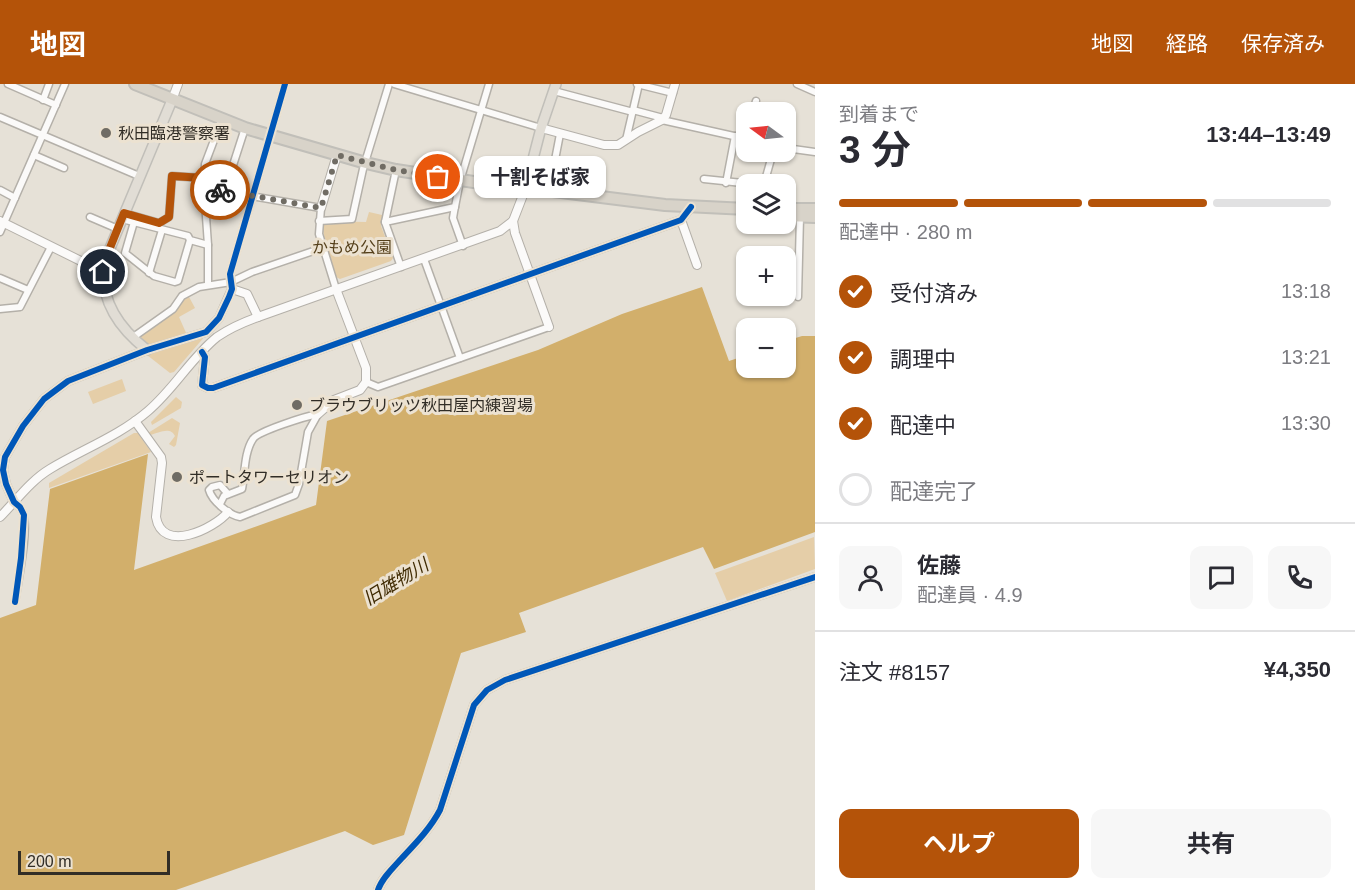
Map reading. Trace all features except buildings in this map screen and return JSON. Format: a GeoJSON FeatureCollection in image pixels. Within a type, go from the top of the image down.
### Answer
{"type":"FeatureCollection","features":[{"type":"Feature","properties":{"kind":"highway"},"geometry":{"type":"LineString","coordinates":[[135,84],[245,128],[396,170],[525,190],[549,191],[686,214],[736,210]]}},
{"type":"Feature","properties":{"kind":"highway"},"geometry":{"type":"LineString","coordinates":[[525,190],[544,196],[664,212],[736,216]]}},
{"type":"Feature","properties":{"kind":"highway"},"geometry":{"type":"LineString","coordinates":[[796,209],[815,209]]}},
{"type":"Feature","properties":{"kind":"highway"},"geometry":{"type":"LineString","coordinates":[[796,217],[815,217]]}},
{"type":"Feature","properties":{"kind":"main road"},"geometry":{"type":"LineString","coordinates":[[525,190],[541,128],[555,87]]}},
{"type":"Feature","properties":{"kind":"main road"},"geometry":{"type":"LineString","coordinates":[[147,350],[119,324],[104,282],[103,265],[172,100]]}},
{"type":"Feature","properties":{"kind":"street"},"geometry":{"type":"LineString","coordinates":[[8,84],[56,105]]}},
{"type":"Feature","properties":{"kind":"street"},"geometry":{"type":"LineString","coordinates":[[43,100],[49,84]]}},
{"type":"Feature","properties":{"kind":"street"},"geometry":{"type":"LineString","coordinates":[[0,232],[2,222],[15,198],[65,84]]}},
{"type":"Feature","properties":{"kind":"street"},"geometry":{"type":"LineString","coordinates":[[172,100],[178,84]]}},
{"type":"Feature","properties":{"kind":"street"},"geometry":{"type":"LineString","coordinates":[[15,602],[24,514],[14,502],[3,470],[2,457],[44,399],[55,389],[68,381],[147,350],[206,332],[219,318],[232,286],[230,274],[285,84]]}},
{"type":"Feature","properties":{"kind":"street"},"geometry":{"type":"LineString","coordinates":[[319,220],[352,219],[363,169],[388,84]]}},
{"type":"Feature","properties":{"kind":"street"},"geometry":{"type":"LineString","coordinates":[[394,84],[560,134],[612,146],[622,144],[662,119],[666,115],[675,84]]}},
{"type":"Feature","properties":{"kind":"street"},"geometry":{"type":"LineString","coordinates":[[463,246],[453,218],[460,181],[489,84]]}},
{"type":"Feature","properties":{"kind":"street"},"geometry":{"type":"LineString","coordinates":[[626,140],[638,84],[673,93]]}},
{"type":"Feature","properties":{"kind":"street"},"geometry":{"type":"LineString","coordinates":[[797,84],[815,92]]}},
{"type":"Feature","properties":{"kind":"street"},"geometry":{"type":"LineString","coordinates":[[555,87],[662,119],[735,136],[726,183]]}},
{"type":"Feature","properties":{"kind":"street"},"geometry":{"type":"LineString","coordinates":[[0,117],[139,176]]}},
{"type":"Feature","properties":{"kind":"street"},"geometry":{"type":"LineString","coordinates":[[207,284],[205,164],[222,119]]}},
{"type":"Feature","properties":{"kind":"street"},"geometry":{"type":"LineString","coordinates":[[225,190],[245,128]]}},
{"type":"Feature","properties":{"kind":"street"},"geometry":{"type":"LineString","coordinates":[[549,191],[560,134]]}},
{"type":"Feature","properties":{"kind":"street"},"geometry":{"type":"LineString","coordinates":[[796,149],[815,152]]}},
{"type":"Feature","properties":{"kind":"street"},"geometry":{"type":"LineString","coordinates":[[34,155],[64,168]]}},
{"type":"Feature","properties":{"kind":"street"},"geometry":{"type":"LineString","coordinates":[[228,494],[220,485],[212,487],[209,493],[228,512],[240,517],[295,495],[298,492],[308,432],[318,414],[334,400],[360,390],[366,382],[366,368],[321,248],[319,234],[321,208],[337,155]]}},
{"type":"Feature","properties":{"kind":"street"},"geometry":{"type":"LineString","coordinates":[[396,170],[385,222],[401,267]]}},
{"type":"Feature","properties":{"kind":"street"},"geometry":{"type":"LineString","coordinates":[[123,216],[159,223],[169,217],[172,176],[204,178]]}},
{"type":"Feature","properties":{"kind":"street"},"geometry":{"type":"LineString","coordinates":[[704,179],[736,183]]}},
{"type":"Feature","properties":{"kind":"street"},"geometry":{"type":"LineString","coordinates":[[204,188],[321,208]]}},
{"type":"Feature","properties":{"kind":"street"},"geometry":{"type":"LineString","coordinates":[[0,190],[15,198]]}},
{"type":"Feature","properties":{"kind":"street"},"geometry":{"type":"LineString","coordinates":[[366,382],[378,387],[549,327],[515,233],[513,221],[525,190]]}},
{"type":"Feature","properties":{"kind":"street"},"geometry":{"type":"LineString","coordinates":[[385,222],[455,207]]}},
{"type":"Feature","properties":{"kind":"street"},"geometry":{"type":"LineString","coordinates":[[202,352],[205,357],[202,384],[213,388],[442,304],[530,275],[686,214],[697,265]]}},
{"type":"Feature","properties":{"kind":"street"},"geometry":{"type":"LineString","coordinates":[[123,216],[134,222],[188,236],[190,240],[208,245]]}},
{"type":"Feature","properties":{"kind":"street"},"geometry":{"type":"LineString","coordinates":[[798,297],[800,217]]}},
{"type":"Feature","properties":{"kind":"street"},"geometry":{"type":"LineString","coordinates":[[90,218],[118,229]]}},
{"type":"Feature","properties":{"kind":"street"},"geometry":{"type":"LineString","coordinates":[[0,517],[48,470],[114,435],[135,421],[169,390],[202,352],[227,331],[258,317],[463,246],[500,231],[513,221]]}},
{"type":"Feature","properties":{"kind":"street"},"geometry":{"type":"LineString","coordinates":[[2,222],[103,272]]}},
{"type":"Feature","properties":{"kind":"street"},"geometry":{"type":"LineString","coordinates":[[134,222],[125,253],[154,276],[175,282],[190,240]]}},
{"type":"Feature","properties":{"kind":"street"},"geometry":{"type":"LineString","coordinates":[[149,273],[162,230]]}},
{"type":"Feature","properties":{"kind":"street"},"geometry":{"type":"LineString","coordinates":[[0,309],[20,307],[51,247]]}},
{"type":"Feature","properties":{"kind":"street"},"geometry":{"type":"LineString","coordinates":[[232,286],[252,272],[321,248]]}},
{"type":"Feature","properties":{"kind":"street"},"geometry":{"type":"LineString","coordinates":[[424,259],[460,358]]}},
{"type":"Feature","properties":{"kind":"street"},"geometry":{"type":"LineString","coordinates":[[0,278],[28,290]]}},
{"type":"Feature","properties":{"kind":"street"},"geometry":{"type":"LineString","coordinates":[[132,338],[173,309],[182,296],[207,284],[232,286],[247,294],[258,317]]}},
{"type":"Feature","properties":{"kind":"street"},"geometry":{"type":"LineString","coordinates":[[220,504],[221,498],[242,489],[250,446],[257,435],[308,415],[318,414]]}},
{"type":"Feature","properties":{"kind":"street"},"geometry":{"type":"LineString","coordinates":[[135,421],[161,457],[156,510],[157,522],[164,532],[180,537],[215,524],[228,512]]}},
{"type":"Feature","properties":{"kind":"street"},"geometry":{"type":"LineString","coordinates":[[378,890],[380,884],[434,820],[474,705],[487,690],[505,680],[815,577]]}},
{"type":"Feature","properties":{"kind":"green space","name":"かもめ公園"},"geometry":{"type":"Polygon","coordinates":[[[369,212],[382,215],[381,226],[393,258],[391,261],[340,279],[336,277],[325,246],[322,221],[366,222],[369,212]]]}},
{"type":"Feature","properties":{"kind":"green space"},"geometry":{"type":"Polygon","coordinates":[[[188,295],[195,308],[179,317],[187,335],[151,347],[140,341],[143,332],[188,295]]]}},
{"type":"Feature","properties":{"kind":"green space"},"geometry":{"type":"Polygon","coordinates":[[[206,335],[174,372],[170,373],[147,355],[206,335]]]}},
{"type":"Feature","properties":{"kind":"green space"},"geometry":{"type":"Polygon","coordinates":[[[122,379],[126,391],[93,404],[88,392],[122,379]]]}},
{"type":"Feature","properties":{"kind":"green space"},"geometry":{"type":"Polygon","coordinates":[[[176,397],[182,402],[181,408],[152,425],[151,422],[176,397]]]}},
{"type":"Feature","properties":{"kind":"green space"},"geometry":{"type":"Polygon","coordinates":[[[172,418],[180,423],[174,447],[169,444],[175,436],[170,431],[150,435],[148,433],[172,418]]]}},
{"type":"Feature","properties":{"kind":"green space"},"geometry":{"type":"Polygon","coordinates":[[[134,433],[138,433],[151,452],[49,488],[49,483],[134,433]]]}},
{"type":"Feature","properties":{"kind":"green space"},"geometry":{"type":"Polygon","coordinates":[[[814,537],[815,569],[727,601],[715,573],[814,537]]]}},
{"type":"Feature","properties":{"kind":"water","name":"旧雄物川"},"geometry":{"type":"Polygon","coordinates":[[[702,287],[729,361],[736,359],[736,378],[796,378],[796,338],[815,336],[815,532],[714,569],[703,547],[519,613],[526,632],[461,653],[404,835],[373,845],[345,831],[176,890],[0,890],[0,618],[36,605],[50,489],[148,454],[134,570],[316,505],[327,421],[538,350],[622,314],[702,287]]]}},
{"type":"Feature","properties":{"kind":"cycle path"},"geometry":{"type":"LineString","coordinates":[[15,602],[24,515],[14,502],[6,484],[3,470],[5,457],[23,426],[44,399],[68,381],[147,350],[206,332],[219,318],[232,289],[230,274],[285,84]]}},
{"type":"Feature","properties":{"kind":"cycle path"},"geometry":{"type":"LineString","coordinates":[[202,352],[205,357],[202,385],[213,388],[681,220],[691,207]]}},
{"type":"Feature","properties":{"kind":"cycle path"},"geometry":{"type":"LineString","coordinates":[[378,890],[385,877],[432,824],[440,810],[474,705],[487,690],[505,680],[815,577]]}},
{"type":"Feature","properties":{"kind":"way so far"},"geometry":{"type":"LineString","coordinates":[[220,190],[321,208],[337,155],[396,170],[438,177]]}},
{"type":"Feature","properties":{"kind":"place","name":"秋田臨港警察署"},"geometry":{"type":"Point","coordinates":[106,133]}},
{"type":"Feature","properties":{"kind":"place","name":"十割そば家"},"geometry":{"type":"Point","coordinates":[438,177]}},
{"type":"Feature","properties":{"kind":"place","name":"ブラウブリッツ秋田屋内練習場"},"geometry":{"type":"Point","coordinates":[297,405]}},
{"type":"Feature","properties":{"kind":"place","name":"ポートタワーセリオン"},"geometry":{"type":"Point","coordinates":[177,477]}},
{"type":"Feature","properties":{"kind":"route"},"geometry":{"type":"LineString","coordinates":[[103,272],[103,265],[124,213],[159,223],[169,217],[172,176],[204,178],[204,188],[220,190]]}}]}
